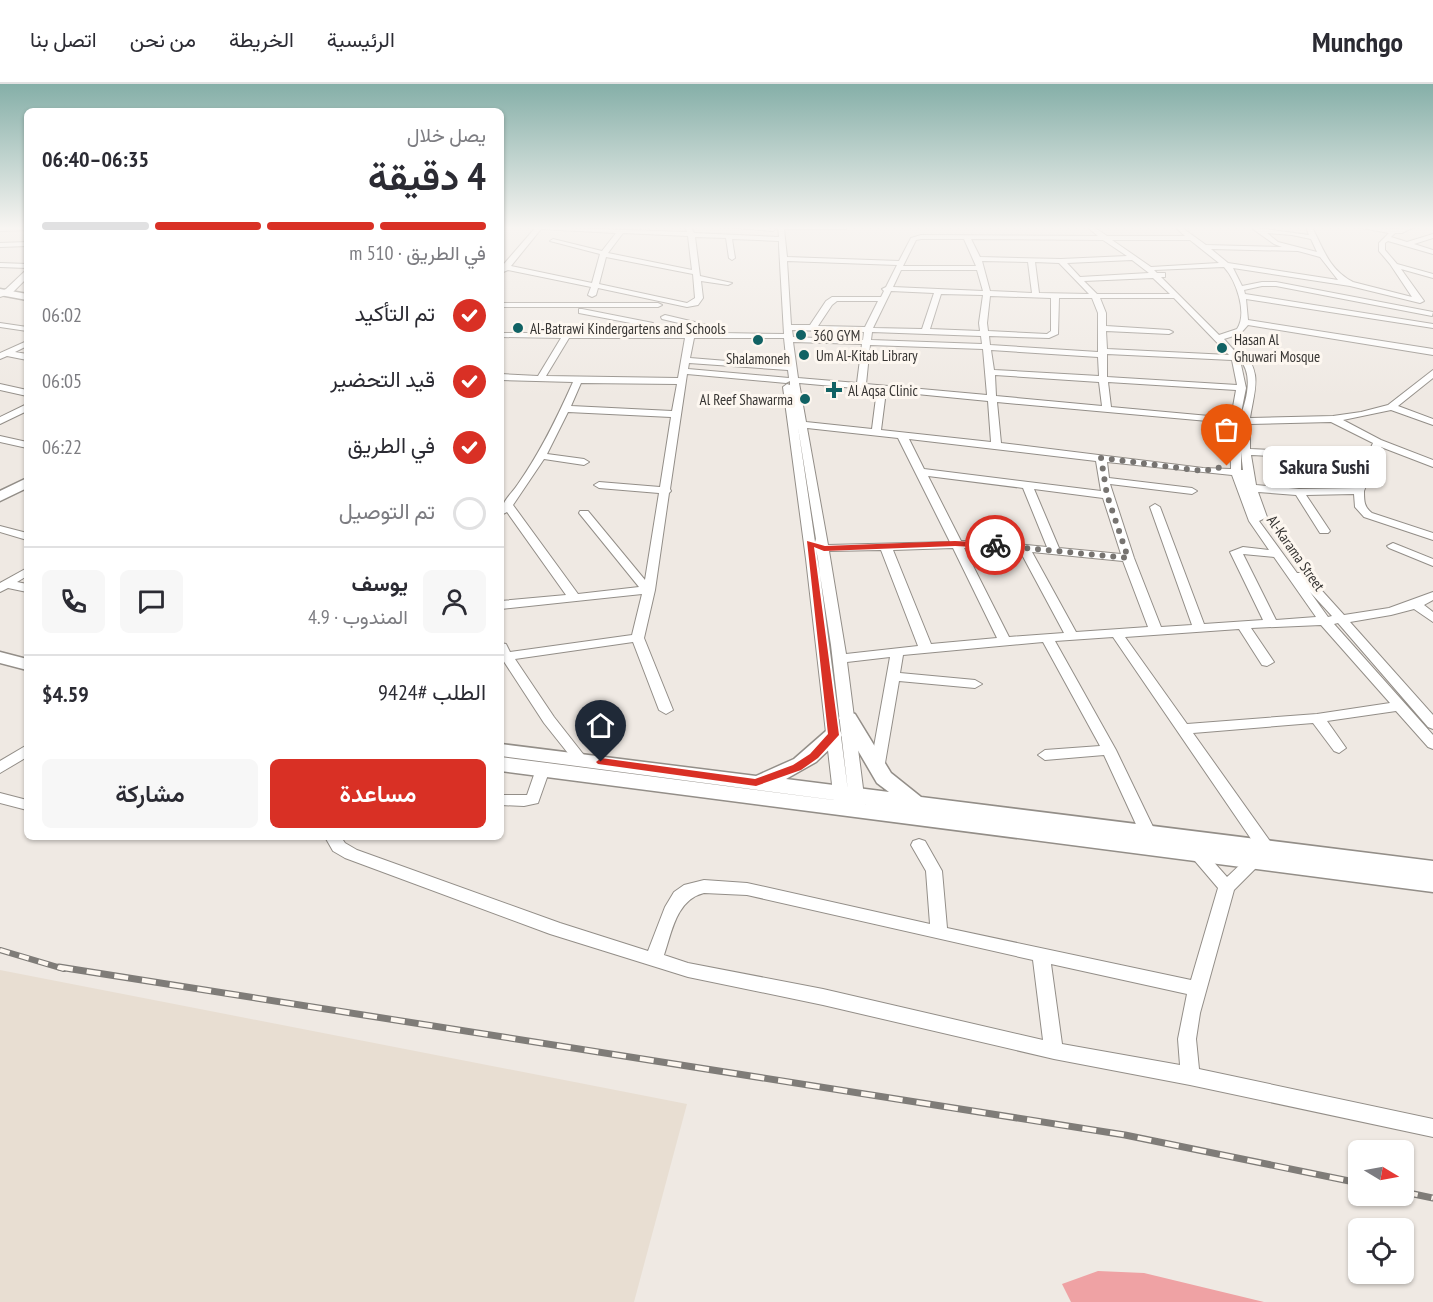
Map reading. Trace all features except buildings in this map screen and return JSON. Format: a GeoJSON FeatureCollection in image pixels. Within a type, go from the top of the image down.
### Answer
{"type":"FeatureCollection","features":[{"type":"Feature","properties":{"kind":"main road"},"geometry":{"type":"LineString","coordinates":[[2,294],[16,284]]}},
{"type":"Feature","properties":{"kind":"main road"},"geometry":{"type":"LineString","coordinates":[[2,294],[24,299]]}},
{"type":"Feature","properties":{"kind":"main road"},"geometry":{"type":"LineString","coordinates":[[0,491],[24,479]]}},
{"type":"Feature","properties":{"kind":"main road"},"geometry":{"type":"LineString","coordinates":[[0,497],[24,484]]}},
{"type":"Feature","properties":{"kind":"main road"},"geometry":{"type":"LineString","coordinates":[[0,657],[24,664]]}},
{"type":"Feature","properties":{"kind":"main road"},"geometry":{"type":"LineString","coordinates":[[0,669],[24,675]]}},
{"type":"Feature","properties":{"kind":"main road"},"geometry":{"type":"LineString","coordinates":[[848,718],[877,769],[898,790],[918,803]]}},
{"type":"Feature","properties":{"kind":"main road"},"geometry":{"type":"LineString","coordinates":[[756,783],[797,768],[814,756],[834,735]]}},
{"type":"Feature","properties":{"kind":"main road"},"geometry":{"type":"LineString","coordinates":[[504,750],[756,783],[849,801],[1197,854],[1260,855],[1433,869]]}},
{"type":"Feature","properties":{"kind":"main road"},"geometry":{"type":"LineString","coordinates":[[504,764],[849,801],[918,803],[1148,833],[1260,855],[1433,884]]}},
{"type":"Feature","properties":{"kind":"street"},"geometry":{"type":"LineString","coordinates":[[583,284],[687,305]]}},
{"type":"Feature","properties":{"kind":"street"},"geometry":{"type":"LineString","coordinates":[[504,305],[687,305],[699,300],[697,284]]}},
{"type":"Feature","properties":{"kind":"street"},"geometry":{"type":"LineString","coordinates":[[780,284],[790,380],[799,421],[810,542],[834,735],[849,801]]}},
{"type":"Feature","properties":{"kind":"street"},"geometry":{"type":"LineString","coordinates":[[784,284],[785,368],[790,380]]}},
{"type":"Feature","properties":{"kind":"street"},"geometry":{"type":"LineString","coordinates":[[861,387],[868,330],[889,284]]}},
{"type":"Feature","properties":{"kind":"street"},"geometry":{"type":"LineString","coordinates":[[985,284],[987,293],[983,315],[984,334],[990,372],[996,445]]}},
{"type":"Feature","properties":{"kind":"street"},"geometry":{"type":"LineString","coordinates":[[1034,284],[1036,296]]}},
{"type":"Feature","properties":{"kind":"street"},"geometry":{"type":"LineString","coordinates":[[1082,284],[1095,297],[1102,313],[1103,380],[1107,410]]}},
{"type":"Feature","properties":{"kind":"street","name":"Al-Karama Street"},"geometry":{"type":"LineString","coordinates":[[1166,284],[1176,296],[1224,337]]}},
{"type":"Feature","properties":{"kind":"street","name":"Al-Karama Street"},"geometry":{"type":"LineString","coordinates":[[1169,284],[1224,337],[1253,374],[1246,384],[1236,468],[1274,539],[1286,557],[1433,724]]}},
{"type":"Feature","properties":{"kind":"street"},"geometry":{"type":"LineString","coordinates":[[1224,337],[1240,330],[1245,322],[1241,292],[1238,284]]}},
{"type":"Feature","properties":{"kind":"street"},"geometry":{"type":"LineString","coordinates":[[1241,292],[1263,284]]}},
{"type":"Feature","properties":{"kind":"street"},"geometry":{"type":"LineString","coordinates":[[1274,284],[1432,312]]}},
{"type":"Feature","properties":{"kind":"street"},"geometry":{"type":"LineString","coordinates":[[1350,284],[1420,301]]}},
{"type":"Feature","properties":{"kind":"street"},"geometry":{"type":"LineString","coordinates":[[1405,284],[1432,312]]}},
{"type":"Feature","properties":{"kind":"street"},"geometry":{"type":"LineString","coordinates":[[589,305],[595,286]]}},
{"type":"Feature","properties":{"kind":"street"},"geometry":{"type":"LineString","coordinates":[[886,289],[1036,296],[1176,296]]}},
{"type":"Feature","properties":{"kind":"street"},"geometry":{"type":"LineString","coordinates":[[925,332],[938,291]]}},
{"type":"Feature","properties":{"kind":"street"},"geometry":{"type":"LineString","coordinates":[[1241,292],[1433,326]]}},
{"type":"Feature","properties":{"kind":"street"},"geometry":{"type":"LineString","coordinates":[[504,335],[651,332],[784,334],[812,328],[1052,335],[1055,332],[1055,296]]}},
{"type":"Feature","properties":{"kind":"street"},"geometry":{"type":"LineString","coordinates":[[812,328],[829,303],[835,299],[882,299]]}},
{"type":"Feature","properties":{"kind":"street"},"geometry":{"type":"LineString","coordinates":[[554,306],[647,324],[650,325],[651,332]]}},
{"type":"Feature","properties":{"kind":"street"},"geometry":{"type":"LineString","coordinates":[[665,317],[724,332]]}},
{"type":"Feature","properties":{"kind":"street"},"geometry":{"type":"LineString","coordinates":[[1245,322],[1433,352]]}},
{"type":"Feature","properties":{"kind":"street"},"geometry":{"type":"LineString","coordinates":[[0,325],[24,329]]}},
{"type":"Feature","properties":{"kind":"street"},"geometry":{"type":"LineString","coordinates":[[1102,328],[1169,332]]}},
{"type":"Feature","properties":{"kind":"street"},"geometry":{"type":"LineString","coordinates":[[504,335],[784,334],[866,341],[1241,358]]}},
{"type":"Feature","properties":{"kind":"street"},"geometry":{"type":"LineString","coordinates":[[540,379],[566,336]]}},
{"type":"Feature","properties":{"kind":"street"},"geometry":{"type":"LineString","coordinates":[[666,710],[638,638],[666,491],[676,414],[690,336]]}},
{"type":"Feature","properties":{"kind":"street"},"geometry":{"type":"LineString","coordinates":[[3,354],[24,344]]}},
{"type":"Feature","properties":{"kind":"street"},"geometry":{"type":"LineString","coordinates":[[3,354],[24,357]]}},
{"type":"Feature","properties":{"kind":"street"},"geometry":{"type":"LineString","coordinates":[[687,360],[785,368]]}},
{"type":"Feature","properties":{"kind":"street"},"geometry":{"type":"LineString","coordinates":[[684,371],[1240,421],[1295,418],[1333,419],[1362,415],[1390,407],[1423,384],[1433,373]]}},
{"type":"Feature","properties":{"kind":"street"},"geometry":{"type":"LineString","coordinates":[[990,372],[1103,380],[1246,384]]}},
{"type":"Feature","properties":{"kind":"street"},"geometry":{"type":"LineString","coordinates":[[504,377],[682,381]]}},
{"type":"Feature","properties":{"kind":"street"},"geometry":{"type":"LineString","coordinates":[[574,597],[505,508],[540,456],[566,409],[578,380]]}},
{"type":"Feature","properties":{"kind":"street","name":"Al-Karama Street"},"geometry":{"type":"LineString","coordinates":[[1246,384],[1250,402],[1240,421],[1249,473],[1246,487],[1254,521],[1325,621],[1433,744]]}},
{"type":"Feature","properties":{"kind":"street"},"geometry":{"type":"LineString","coordinates":[[2,389],[24,393]]}},
{"type":"Feature","properties":{"kind":"street"},"geometry":{"type":"LineString","coordinates":[[876,432],[882,389]]}},
{"type":"Feature","properties":{"kind":"street"},"geometry":{"type":"LineString","coordinates":[[1250,402],[1264,409],[1295,418]]}},
{"type":"Feature","properties":{"kind":"street"},"geometry":{"type":"LineString","coordinates":[[1390,407],[1433,422]]}},
{"type":"Feature","properties":{"kind":"street"},"geometry":{"type":"LineString","coordinates":[[0,421],[24,409]]}},
{"type":"Feature","properties":{"kind":"street"},"geometry":{"type":"LineString","coordinates":[[566,409],[676,414]]}},
{"type":"Feature","properties":{"kind":"street"},"geometry":{"type":"LineString","coordinates":[[1333,419],[1378,442],[1433,465]]}},
{"type":"Feature","properties":{"kind":"street"},"geometry":{"type":"LineString","coordinates":[[799,421],[839,428],[1203,471],[1236,468],[1249,473]]}},
{"type":"Feature","properties":{"kind":"street"},"geometry":{"type":"LineString","coordinates":[[799,421],[806,440],[824,548],[848,718],[849,801]]}},
{"type":"Feature","properties":{"kind":"street"},"geometry":{"type":"LineString","coordinates":[[806,440],[819,432],[839,428]]}},
{"type":"Feature","properties":{"kind":"street"},"geometry":{"type":"LineString","coordinates":[[902,435],[1006,643]]}},
{"type":"Feature","properties":{"kind":"street"},"geometry":{"type":"LineString","coordinates":[[0,439],[24,443]]}},
{"type":"Feature","properties":{"kind":"street"},"geometry":{"type":"LineString","coordinates":[[0,448],[13,441]]}},
{"type":"Feature","properties":{"kind":"street"},"geometry":{"type":"LineString","coordinates":[[1378,442],[1370,457],[1368,472],[1359,491],[1360,510],[1368,515],[1433,537]]}},
{"type":"Feature","properties":{"kind":"street"},"geometry":{"type":"LineString","coordinates":[[1247,452],[1370,457]]}},
{"type":"Feature","properties":{"kind":"street"},"geometry":{"type":"LineString","coordinates":[[540,456],[584,462]]}},
{"type":"Feature","properties":{"kind":"street"},"geometry":{"type":"LineString","coordinates":[[1101,458],[1107,495],[1156,630]]}},
{"type":"Feature","properties":{"kind":"street"},"geometry":{"type":"LineString","coordinates":[[1203,471],[1246,487],[1299,492],[1359,491]]}},
{"type":"Feature","properties":{"kind":"street"},"geometry":{"type":"LineString","coordinates":[[920,472],[1107,495]]}},
{"type":"Feature","properties":{"kind":"street"},"geometry":{"type":"LineString","coordinates":[[1103,480],[1192,491]]}},
{"type":"Feature","properties":{"kind":"street"},"geometry":{"type":"LineString","coordinates":[[598,485],[666,491]]}},
{"type":"Feature","properties":{"kind":"street"},"geometry":{"type":"LineString","coordinates":[[1027,485],[1054,550]]}},
{"type":"Feature","properties":{"kind":"street"},"geometry":{"type":"LineString","coordinates":[[1299,492],[1324,531]]}},
{"type":"Feature","properties":{"kind":"street"},"geometry":{"type":"LineString","coordinates":[[1155,507],[1200,629]]}},
{"type":"Feature","properties":{"kind":"street"},"geometry":{"type":"LineString","coordinates":[[584,513],[648,590]]}},
{"type":"Feature","properties":{"kind":"street"},"geometry":{"type":"LineString","coordinates":[[0,529],[24,536]]}},
{"type":"Feature","properties":{"kind":"street"},"geometry":{"type":"LineString","coordinates":[[810,542],[824,548],[955,544],[1024,547],[1128,558]]}},
{"type":"Feature","properties":{"kind":"street"},"geometry":{"type":"LineString","coordinates":[[1393,546],[1433,563]]}},
{"type":"Feature","properties":{"kind":"street"},"geometry":{"type":"LineString","coordinates":[[886,547],[926,649]]}},
{"type":"Feature","properties":{"kind":"street"},"geometry":{"type":"LineString","coordinates":[[1024,547],[1071,635]]}},
{"type":"Feature","properties":{"kind":"street"},"geometry":{"type":"LineString","coordinates":[[1271,623],[1236,552],[1243,550],[1277,554]]}},
{"type":"Feature","properties":{"kind":"street"},"geometry":{"type":"LineString","coordinates":[[3,586],[24,573]]}},
{"type":"Feature","properties":{"kind":"street"},"geometry":{"type":"LineString","coordinates":[[3,586],[24,588]]}},
{"type":"Feature","properties":{"kind":"street"},"geometry":{"type":"LineString","coordinates":[[504,605],[648,590]]}},
{"type":"Feature","properties":{"kind":"street"},"geometry":{"type":"LineString","coordinates":[[839,659],[1071,635],[1325,621],[1383,613],[1417,605],[1433,596]]}},
{"type":"Feature","properties":{"kind":"street"},"geometry":{"type":"LineString","coordinates":[[1417,605],[1433,618]]}},
{"type":"Feature","properties":{"kind":"street"},"geometry":{"type":"LineString","coordinates":[[1242,625],[1267,662]]}},
{"type":"Feature","properties":{"kind":"street"},"geometry":{"type":"LineString","coordinates":[[1116,633],[1183,729],[1260,855],[1227,887],[1197,989],[1187,1039],[1190,1076]]}},
{"type":"Feature","properties":{"kind":"street"},"geometry":{"type":"LineString","coordinates":[[580,759],[549,720],[504,652],[638,638]]}},
{"type":"Feature","properties":{"kind":"street"},"geometry":{"type":"LineString","coordinates":[[1047,638],[1110,750],[1148,833]]}},
{"type":"Feature","properties":{"kind":"street"},"geometry":{"type":"LineString","coordinates":[[877,769],[897,652]]}},
{"type":"Feature","properties":{"kind":"street"},"geometry":{"type":"LineString","coordinates":[[892,676],[975,684]]}},
{"type":"Feature","properties":{"kind":"street"},"geometry":{"type":"LineString","coordinates":[[1183,729],[1317,718],[1400,706]]}},
{"type":"Feature","properties":{"kind":"street"},"geometry":{"type":"LineString","coordinates":[[1317,718],[1339,748]]}},
{"type":"Feature","properties":{"kind":"street"},"geometry":{"type":"LineString","coordinates":[[1045,755],[1110,750]]}},
{"type":"Feature","properties":{"kind":"street"},"geometry":{"type":"LineString","coordinates":[[0,768],[24,752]]}},
{"type":"Feature","properties":{"kind":"street"},"geometry":{"type":"LineString","coordinates":[[504,800],[533,799],[543,769]]}},
{"type":"Feature","properties":{"kind":"street"},"geometry":{"type":"LineString","coordinates":[[0,798],[24,804]]}},
{"type":"Feature","properties":{"kind":"street"},"geometry":{"type":"LineString","coordinates":[[334,840],[335,844],[351,854],[556,929],[688,970],[823,997],[1054,1051],[1190,1076],[1433,1128]]}},
{"type":"Feature","properties":{"kind":"street"},"geometry":{"type":"LineString","coordinates":[[919,845],[934,871],[939,933]]}},
{"type":"Feature","properties":{"kind":"street"},"geometry":{"type":"LineString","coordinates":[[1197,854],[1227,887]]}},
{"type":"Feature","properties":{"kind":"street"},"geometry":{"type":"LineString","coordinates":[[654,960],[672,905],[681,892],[699,887],[721,885],[747,888],[939,933],[1197,989]]}},
{"type":"Feature","properties":{"kind":"street"},"geometry":{"type":"LineString","coordinates":[[1041,955],[1054,1051]]}},
{"type":"Feature","properties":{"kind":"shaded area"},"geometry":{"type":"Polygon","coordinates":[[[0,970],[687,1104],[634,1302],[0,1302],[0,970]]]}},
{"type":"Feature","properties":{"kind":"shaded area"},"geometry":{"type":"Polygon","coordinates":[[[1098,1271],[1144,1273],[1264,1302],[1071,1302],[1062,1284],[1098,1271]]]}},
{"type":"Feature","properties":{"kind":"railway"},"geometry":{"type":"LineString","coordinates":[[0,950],[64,969]]}},
{"type":"Feature","properties":{"kind":"railway"},"geometry":{"type":"LineString","coordinates":[[59,967],[1125,1135],[1348,1181]]}},
{"type":"Feature","properties":{"kind":"railway"},"geometry":{"type":"LineString","coordinates":[[1414,1194],[1433,1198]]}},
{"type":"Feature","properties":{"kind":"way so far"},"geometry":{"type":"LineString","coordinates":[[995,545],[1128,558],[1107,495],[1101,458],[1203,471],[1227,466]]}},
{"type":"Feature","properties":{"kind":"place","name":"Al-Batrawi Kindergartens and Schools"},"geometry":{"type":"Point","coordinates":[518,328]}},
{"type":"Feature","properties":{"kind":"place","name":"360 GYM"},"geometry":{"type":"Point","coordinates":[801,335]}},
{"type":"Feature","properties":{"kind":"place","name":"Shalamoneh"},"geometry":{"type":"Point","coordinates":[758,340]}},
{"type":"Feature","properties":{"kind":"place","name":"Hasan Al Ghuwari Mosque"},"geometry":{"type":"Point","coordinates":[1222,348]}},
{"type":"Feature","properties":{"kind":"place","name":"Um Al-Kitab Library"},"geometry":{"type":"Point","coordinates":[804,355]}},
{"type":"Feature","properties":{"kind":"place","name":"Al Aqsa Clinic"},"geometry":{"type":"Point","coordinates":[834,390]}},
{"type":"Feature","properties":{"kind":"place","name":"Al Reef Shawarma"},"geometry":{"type":"Point","coordinates":[805,399]}},
{"type":"Feature","properties":{"kind":"place","name":"Sakura Sushi"},"geometry":{"type":"Point","coordinates":[1227,466]}},
{"type":"Feature","properties":{"kind":"route"},"geometry":{"type":"LineString","coordinates":[[601,762],[756,783],[797,768],[814,756],[834,735],[810,542],[824,548],[995,545]]}}]}
